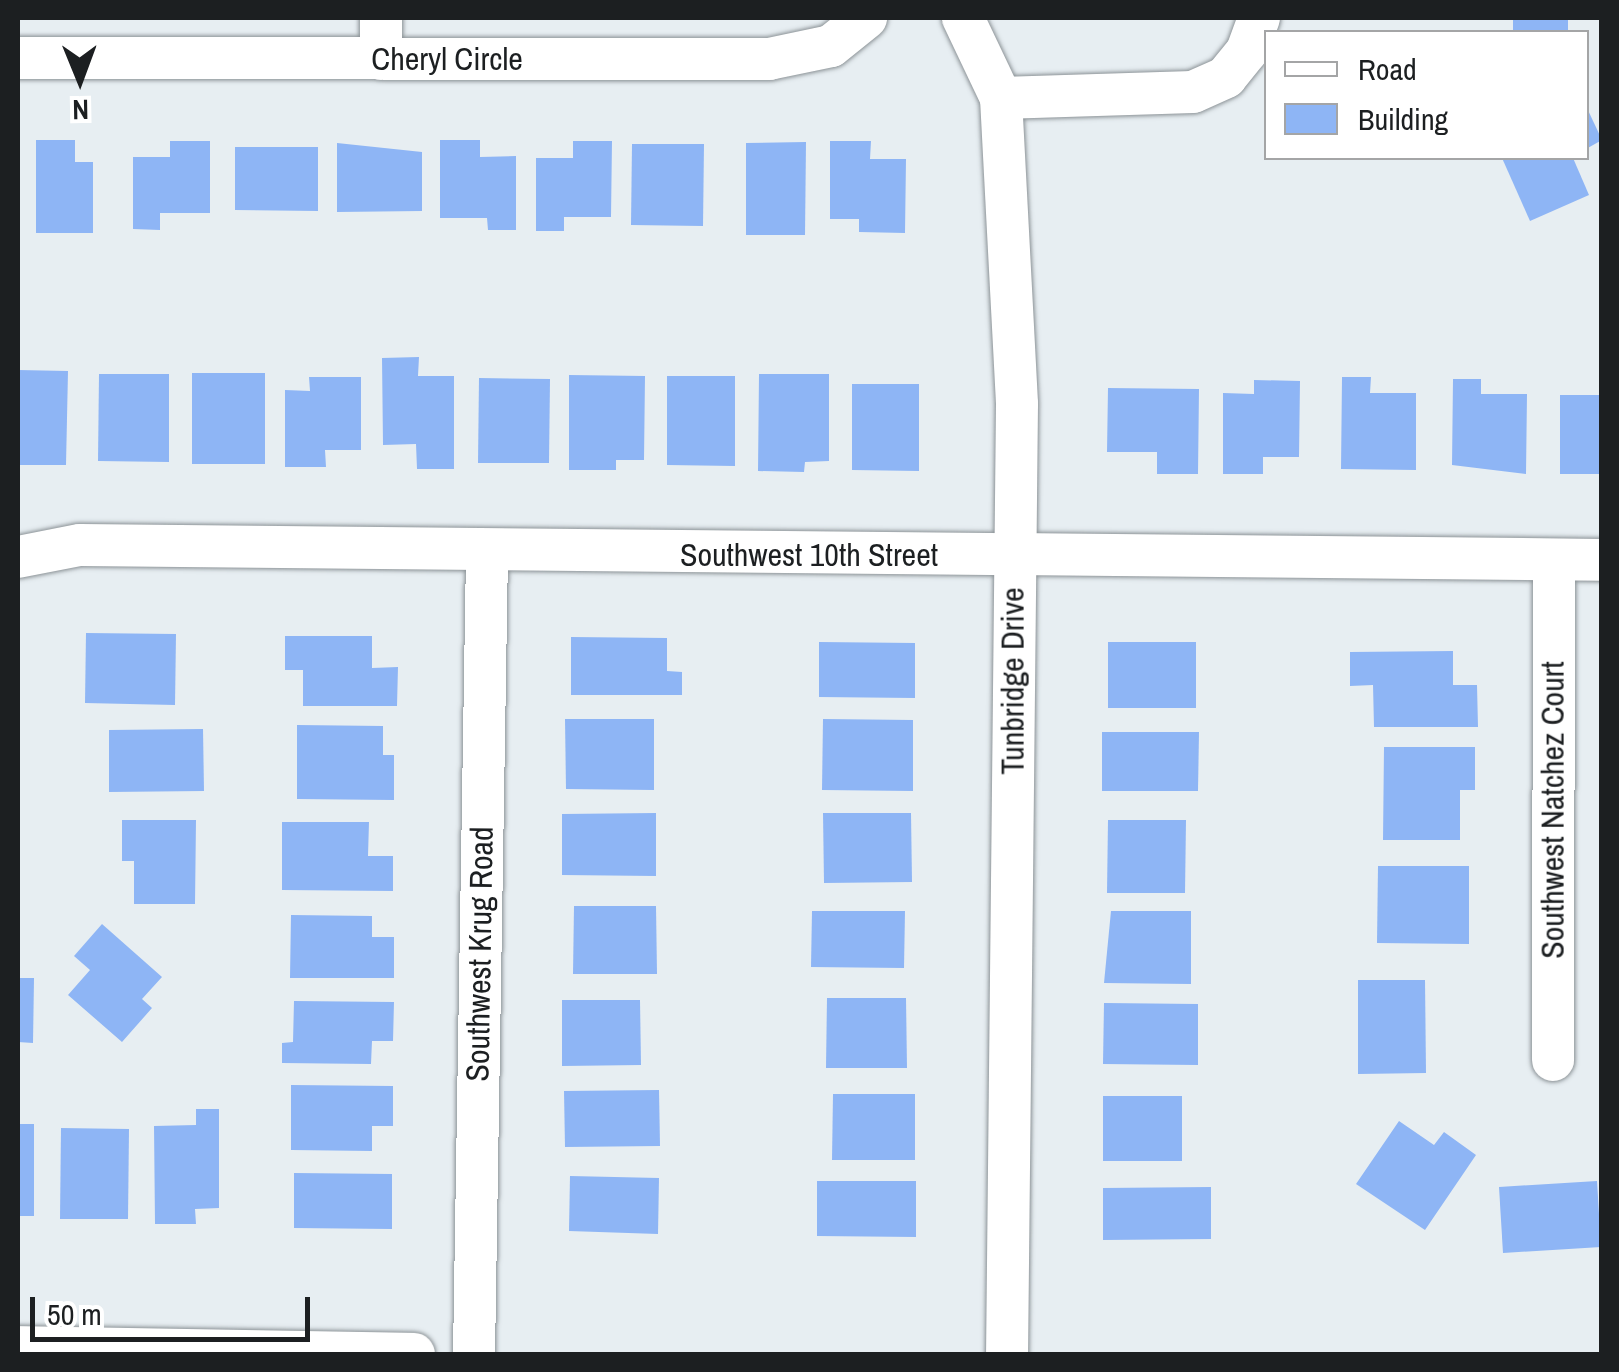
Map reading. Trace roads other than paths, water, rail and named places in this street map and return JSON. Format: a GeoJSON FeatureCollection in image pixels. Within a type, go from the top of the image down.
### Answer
{"type":"FeatureCollection","features":[{"type":"Feature","properties":{"kind":"street","name":"Cheryl Circle"},"geometry":{"type":"LineString","coordinates":[[18,58],[381,38],[769,59],[831,46],[866,18]]}},
{"type":"Feature","properties":{"kind":"street","name":"Tunbridge Drive"},"geometry":{"type":"LineString","coordinates":[[962,18],[1001,98],[1017,404],[1007,1354]]}},
{"type":"Feature","properties":{"kind":"street"},"geometry":{"type":"LineString","coordinates":[[1001,98],[1193,92],[1226,77],[1247,51],[1259,18]]}},
{"type":"Feature","properties":{"kind":"street","name":"Southwest 10th Street"},"geometry":{"type":"LineString","coordinates":[[18,557],[80,545],[487,553],[1602,560]]}},
{"type":"Feature","properties":{"kind":"street","name":"Southwest Krug Road"},"geometry":{"type":"LineString","coordinates":[[474,1354],[487,553]]}},
{"type":"Feature","properties":{"kind":"street","name":"Southwest Natchez Court"},"geometry":{"type":"LineString","coordinates":[[1552,1060],[1554,560]]}},
{"type":"Feature","properties":{"kind":"street"},"geometry":{"type":"LineString","coordinates":[[18,1347],[414,1354]]}}]}
